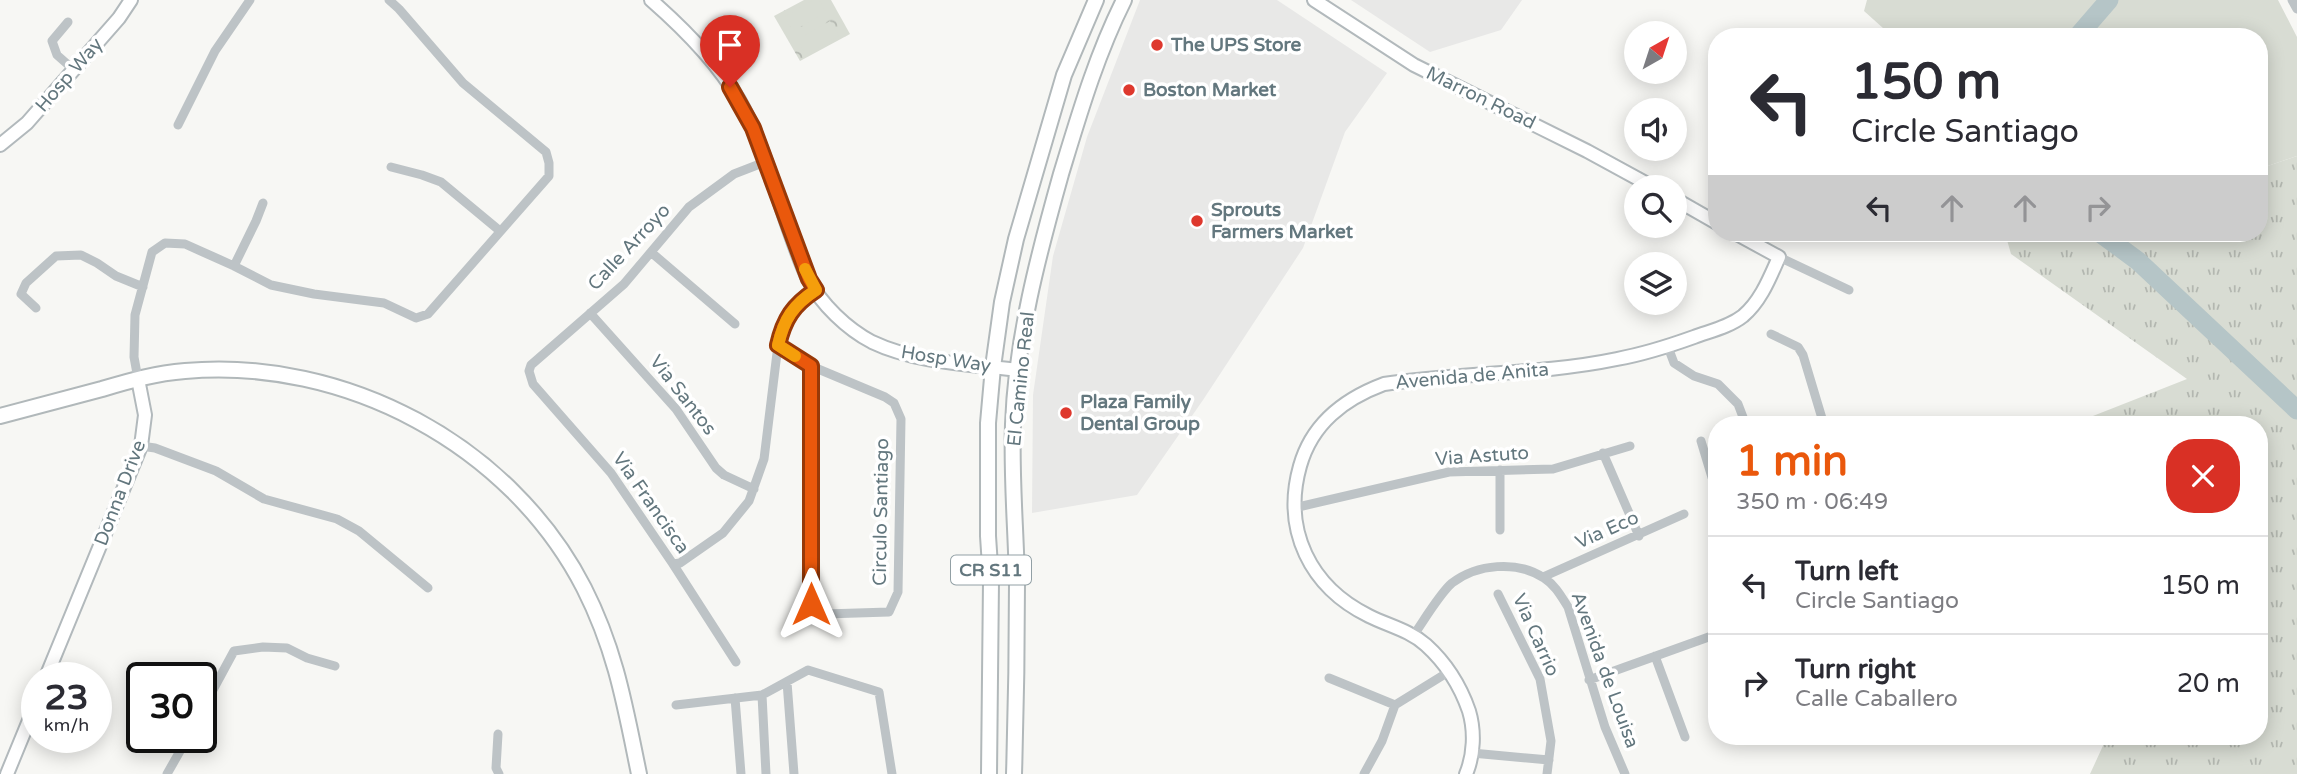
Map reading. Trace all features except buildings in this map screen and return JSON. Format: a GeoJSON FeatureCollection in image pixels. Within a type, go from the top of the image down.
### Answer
{"type":"FeatureCollection","features":[{"type":"Feature","properties":{"kind":"main road","name":"El Camino Real"},"geometry":{"type":"LineString","coordinates":[[989,774],[991,581],[988,536],[988,422],[993,367],[1002,302],[1016,239],[1064,75],[1096,0]]}},
{"type":"Feature","properties":{"kind":"main road","name":"El Camino Real"},"geometry":{"type":"LineString","coordinates":[[1014,774],[1017,580],[1013,424],[1018,370],[1028,306],[1044,234],[1088,84],[1124,0]]}},
{"type":"Feature","properties":{"kind":"main road"},"geometry":{"type":"LineString","coordinates":[[0,416],[138,379],[165,373],[202,370],[268,372],[307,379],[359,394],[419,421],[461,447],[505,484],[561,549],[583,585],[615,663],[639,774]]}},
{"type":"Feature","properties":{"kind":"street","name":"Hosp Way"},"geometry":{"type":"LineString","coordinates":[[0,145],[27,123],[119,18],[131,0]]}},
{"type":"Feature","properties":{"kind":"street"},"geometry":{"type":"LineString","coordinates":[[178,125],[215,51],[250,0]]}},
{"type":"Feature","properties":{"kind":"street","name":"Donna Drive"},"geometry":{"type":"LineString","coordinates":[[52,662],[141,446],[145,415],[134,357],[135,315],[152,252],[165,243],[185,244],[271,285],[314,294],[384,303],[416,318],[428,314],[549,176],[546,152],[463,83],[389,0]]}},
{"type":"Feature","properties":{"kind":"street","name":"Hosp Way"},"geometry":{"type":"LineString","coordinates":[[651,0],[722,75],[748,119],[809,279],[832,312],[869,340],[888,349],[917,356],[1018,370]]}},
{"type":"Feature","properties":{"kind":"street","name":"Marron Road"},"geometry":{"type":"LineString","coordinates":[[1314,0],[1414,65],[1631,175]]}},
{"type":"Feature","properties":{"kind":"street"},"geometry":{"type":"LineString","coordinates":[[2292,0],[2297,9]]}},
{"type":"Feature","properties":{"kind":"street"},"geometry":{"type":"LineString","coordinates":[[68,22],[52,41],[57,55],[74,70]]}},
{"type":"Feature","properties":{"kind":"street","name":"Calle Arroyo"},"geometry":{"type":"LineString","coordinates":[[529,372],[531,365],[624,284],[689,207],[734,174],[765,162]]}},
{"type":"Feature","properties":{"kind":"street"},"geometry":{"type":"LineString","coordinates":[[391,167],[441,182],[500,231]]}},
{"type":"Feature","properties":{"kind":"street"},"geometry":{"type":"LineString","coordinates":[[233,266],[263,203]]}},
{"type":"Feature","properties":{"kind":"street"},"geometry":{"type":"LineString","coordinates":[[1687,206],[1708,218]]}},
{"type":"Feature","properties":{"kind":"street"},"geometry":{"type":"LineString","coordinates":[[1752,242],[1849,290]]}},
{"type":"Feature","properties":{"kind":"street"},"geometry":{"type":"LineString","coordinates":[[652,253],[735,324]]}},
{"type":"Feature","properties":{"kind":"street"},"geometry":{"type":"LineString","coordinates":[[36,308],[21,294],[26,283],[57,256],[81,255],[97,262],[116,276],[143,287]]}},
{"type":"Feature","properties":{"kind":"street","name":"Avenida de Anita"},"geometry":{"type":"LineString","coordinates":[[1466,774],[1472,753],[1470,716],[1459,685],[1450,671],[1426,645],[1413,636],[1369,616],[1339,597],[1315,571],[1304,549],[1294,520],[1294,508],[1297,478],[1308,443],[1334,411],[1366,391],[1384,384],[1595,363],[1668,347],[1726,326],[1742,317],[1752,306],[1765,288],[1779,257]]}},
{"type":"Feature","properties":{"kind":"street"},"geometry":{"type":"LineString","coordinates":[[673,564],[680,563],[723,533],[749,501],[764,459],[783,323],[801,300],[816,290]]}},
{"type":"Feature","properties":{"kind":"street","name":"Via Santos"},"geometry":{"type":"LineString","coordinates":[[590,313],[676,409],[716,468],[724,475],[754,489]]}},
{"type":"Feature","properties":{"kind":"street"},"geometry":{"type":"LineString","coordinates":[[1771,334],[1798,348],[1803,355],[1821,416]]}},
{"type":"Feature","properties":{"kind":"street"},"geometry":{"type":"LineString","coordinates":[[778,345],[811,366]]}},
{"type":"Feature","properties":{"kind":"street"},"geometry":{"type":"LineString","coordinates":[[1668,347],[1674,363],[1694,376],[1718,384],[1738,404],[1743,416]]}},
{"type":"Feature","properties":{"kind":"street","name":"Circulo Santiago"},"geometry":{"type":"LineString","coordinates":[[811,366],[885,397],[894,403],[901,419],[898,592],[889,612],[825,614],[811,604],[811,366]]}},
{"type":"Feature","properties":{"kind":"street","name":"Via Francisca"},"geometry":{"type":"LineString","coordinates":[[529,372],[533,384],[611,473],[736,662]]}},
{"type":"Feature","properties":{"kind":"street"},"geometry":{"type":"LineString","coordinates":[[1701,441],[1708,464]]}},
{"type":"Feature","properties":{"kind":"street"},"geometry":{"type":"LineString","coordinates":[[141,446],[155,448],[216,471],[264,499],[337,519],[359,531],[428,588]]}},
{"type":"Feature","properties":{"kind":"street","name":"Via Astuto"},"geometry":{"type":"LineString","coordinates":[[1294,508],[1450,472],[1553,469],[1630,446]]}},
{"type":"Feature","properties":{"kind":"street"},"geometry":{"type":"LineString","coordinates":[[1603,453],[1639,536]]}},
{"type":"Feature","properties":{"kind":"street"},"geometry":{"type":"LineString","coordinates":[[1500,470],[1500,530]]}},
{"type":"Feature","properties":{"kind":"street","name":"Via Eco"},"geometry":{"type":"LineString","coordinates":[[1543,578],[1684,514]]}},
{"type":"Feature","properties":{"kind":"street"},"geometry":{"type":"LineString","coordinates":[[1413,636],[1451,584],[1477,570],[1516,567],[1543,578]]}},
{"type":"Feature","properties":{"kind":"street","name":"Avenida de Louisa"},"geometry":{"type":"LineString","coordinates":[[1543,578],[1557,589],[1568,607],[1605,727],[1625,774]]}},
{"type":"Feature","properties":{"kind":"street","name":"Via Carrio"},"geometry":{"type":"LineString","coordinates":[[1498,594],[1540,679],[1551,741],[1548,774]]}},
{"type":"Feature","properties":{"kind":"street"},"geometry":{"type":"LineString","coordinates":[[1589,680],[1708,637]]}},
{"type":"Feature","properties":{"kind":"street"},"geometry":{"type":"LineString","coordinates":[[217,682],[234,651],[263,647],[287,648],[307,658],[335,666]]}},
{"type":"Feature","properties":{"kind":"street"},"geometry":{"type":"LineString","coordinates":[[1655,656],[1685,737]]}},
{"type":"Feature","properties":{"kind":"street"},"geometry":{"type":"LineString","coordinates":[[676,705],[762,695],[808,670],[879,692],[892,774]]}},
{"type":"Feature","properties":{"kind":"street"},"geometry":{"type":"LineString","coordinates":[[1364,774],[1382,741],[1395,705],[1450,671]]}},
{"type":"Feature","properties":{"kind":"street"},"geometry":{"type":"LineString","coordinates":[[1329,678],[1395,705]]}},
{"type":"Feature","properties":{"kind":"street"},"geometry":{"type":"LineString","coordinates":[[787,682],[794,774]]}},
{"type":"Feature","properties":{"kind":"street"},"geometry":{"type":"LineString","coordinates":[[762,695],[766,774]]}},
{"type":"Feature","properties":{"kind":"street"},"geometry":{"type":"LineString","coordinates":[[735,698],[741,774]]}},
{"type":"Feature","properties":{"kind":"street"},"geometry":{"type":"LineString","coordinates":[[498,734],[496,768],[499,774]]}},
{"type":"Feature","properties":{"kind":"street"},"geometry":{"type":"LineString","coordinates":[[7,774],[21,740]]}},
{"type":"Feature","properties":{"kind":"street"},"geometry":{"type":"LineString","coordinates":[[167,774],[179,753]]}},
{"type":"Feature","properties":{"kind":"street"},"geometry":{"type":"LineString","coordinates":[[1472,753],[1549,760]]}},
{"type":"Feature","properties":{"kind":"shaded area"},"geometry":{"type":"Polygon","coordinates":[[[1140,0],[1277,0],[1387,73],[1345,132],[1303,248],[1137,495],[1032,513],[1033,395],[1053,256],[1087,137],[1140,0]]]}},
{"type":"Feature","properties":{"kind":"shaded area"},"geometry":{"type":"Polygon","coordinates":[[[1351,0],[1522,0],[1501,30],[1430,52],[1351,0]]]}},
{"type":"Feature","properties":{"kind":"green space"},"geometry":{"type":"Polygon","coordinates":[[[804,0],[831,0],[850,34],[800,61],[774,16],[804,0]]]}},
{"type":"Feature","properties":{"kind":"green space"},"geometry":{"type":"Polygon","coordinates":[[[813,0],[819,0],[826,12],[793,31],[784,17],[813,0]]]}},
{"type":"Feature","properties":{"kind":"green space"},"geometry":{"type":"Polygon","coordinates":[[[1867,0],[2278,0],[2297,37],[2297,156],[2268,166],[2268,28],[1883,28],[1864,11],[1867,0]]]}},
{"type":"Feature","properties":{"kind":"green space"},"geometry":{"type":"Polygon","coordinates":[[[830,21],[839,36],[806,54],[797,40],[830,21]]]}},
{"type":"Feature","properties":{"kind":"green space"},"geometry":{"type":"Polygon","coordinates":[[[2297,156],[2297,774],[2090,774],[2103,745],[2268,745],[2268,416],[2093,416],[2187,379],[2011,254],[2008,242],[2268,242],[2268,166],[2297,156]]]}},
{"type":"Feature","properties":{"kind":"waterway"},"geometry":{"type":"LineString","coordinates":[[2085,28],[2109,0]]}},
{"type":"Feature","properties":{"kind":"waterway"},"geometry":{"type":"LineString","coordinates":[[2112,242],[2138,261],[2297,410]]}},
{"type":"Feature","properties":{"kind":"slow traffic"},"geometry":{"type":"LineString","coordinates":[[795,356],[778,345],[783,323],[801,300],[816,290],[805,269]]}},
{"type":"Feature","properties":{"kind":"place","name":"The UPS Store"},"geometry":{"type":"Point","coordinates":[1157,45]}},
{"type":"Feature","properties":{"kind":"place","name":"Boston Market"},"geometry":{"type":"Point","coordinates":[1129,90]}},
{"type":"Feature","properties":{"kind":"place","name":"Sprouts Farmers Market"},"geometry":{"type":"Point","coordinates":[1197,221]}},
{"type":"Feature","properties":{"kind":"place","name":"Plaza Family Dental Group"},"geometry":{"type":"Point","coordinates":[1066,413]}},
{"type":"Feature","properties":{"kind":"route"},"geometry":{"type":"LineString","coordinates":[[730,87],[753,128],[809,279],[816,290],[801,300],[783,323],[778,345],[811,366],[811,604]]}}]}
